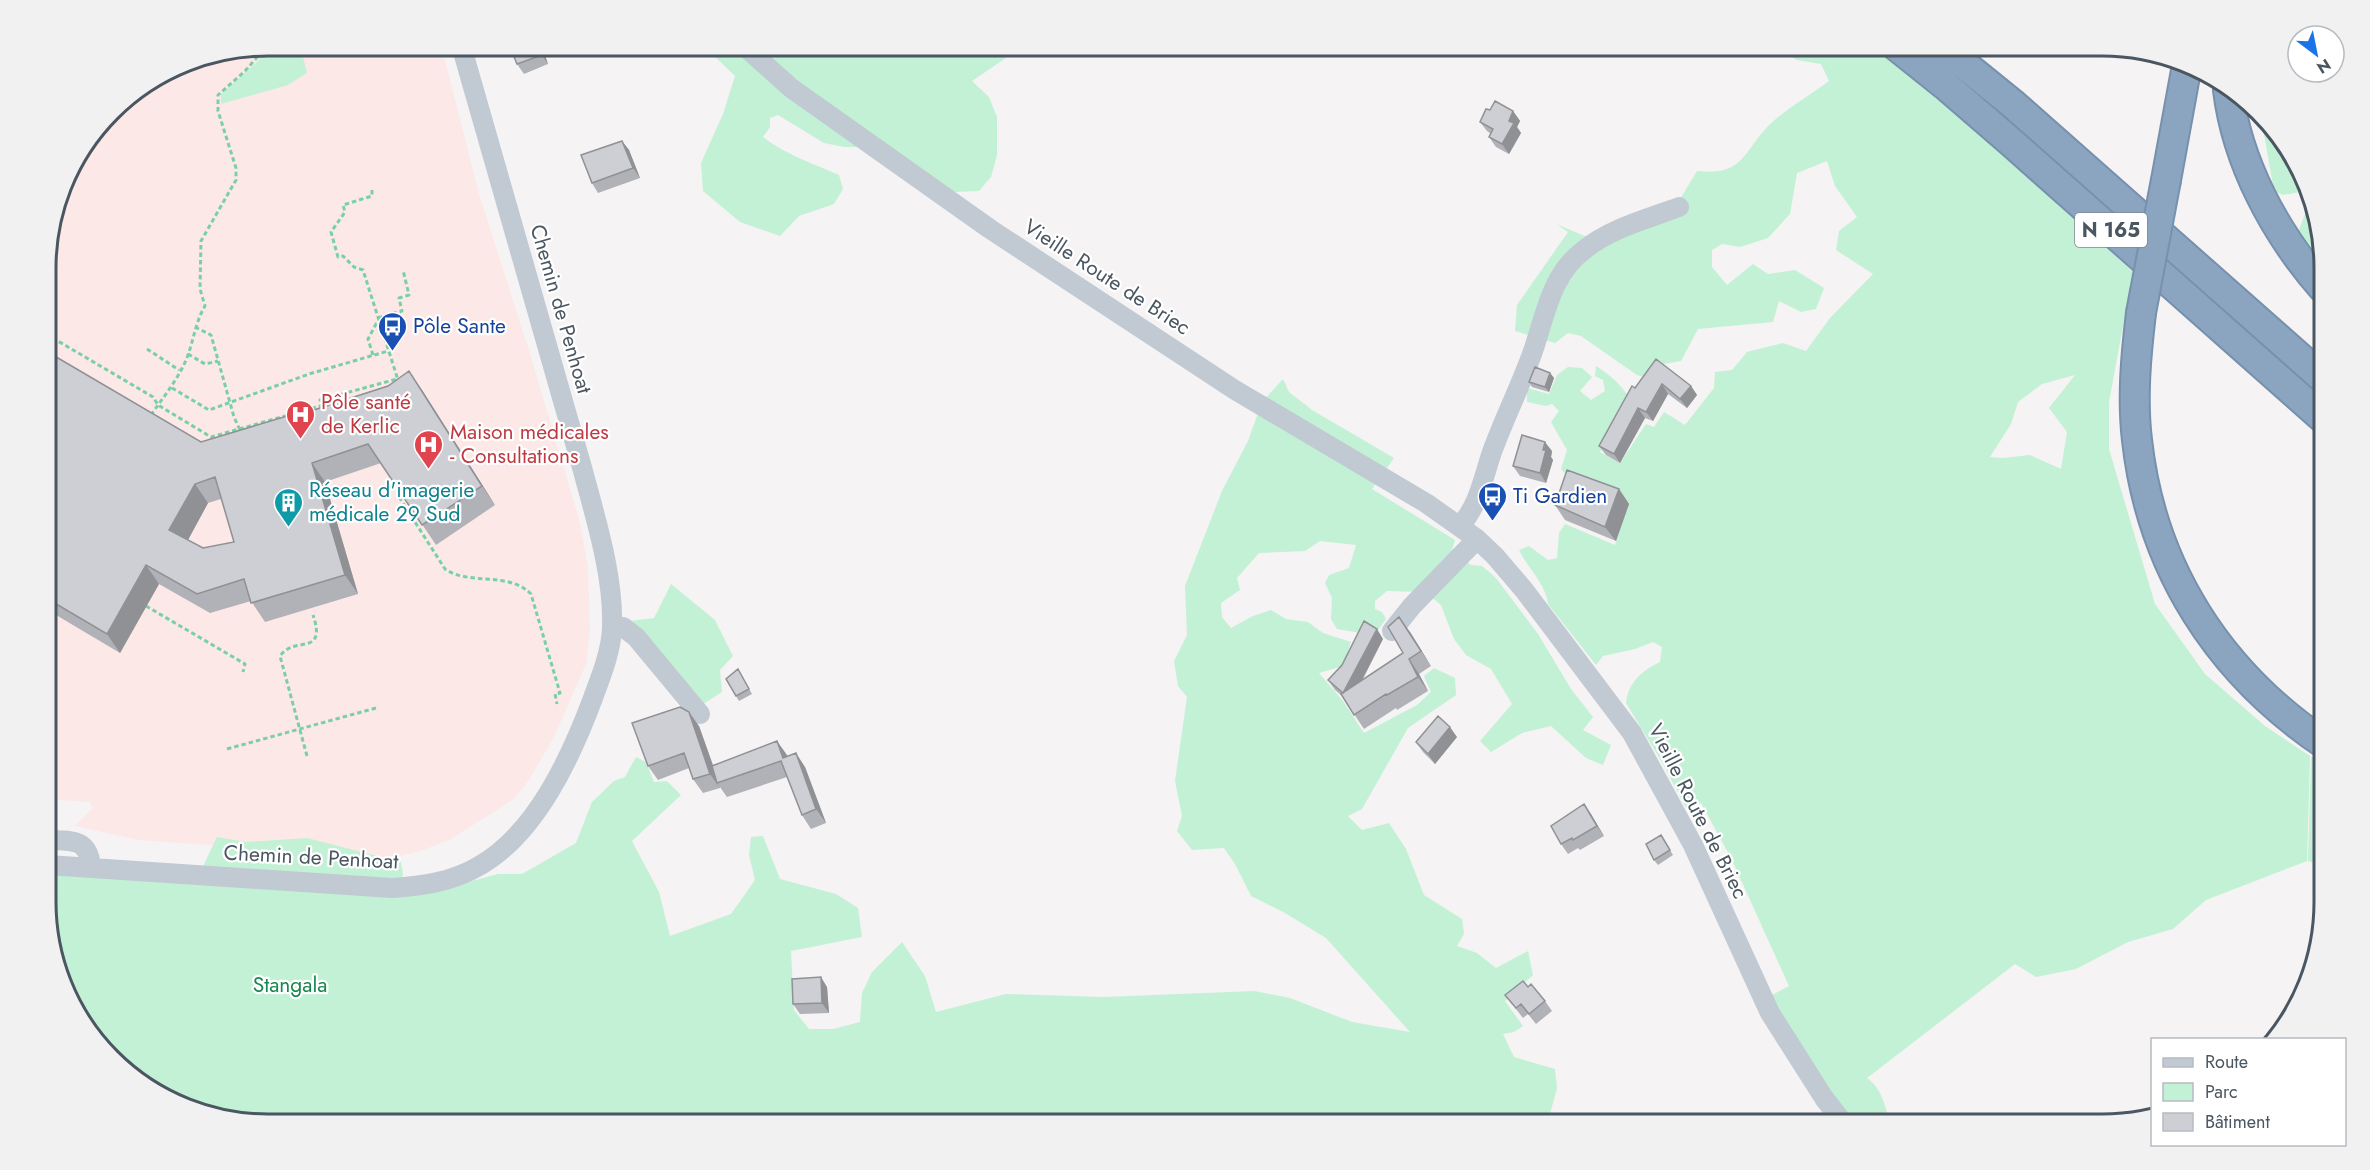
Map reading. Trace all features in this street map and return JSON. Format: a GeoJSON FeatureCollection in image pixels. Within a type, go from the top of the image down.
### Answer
{"type":"FeatureCollection","features":[{"type":"Feature","properties":{"kind":"highway","name":"N 165"},"geometry":{"type":"LineString","coordinates":[[1908,56],[1978,113],[2314,410]]}},
{"type":"Feature","properties":{"kind":"highway","name":"N 165"},"geometry":{"type":"LineString","coordinates":[[1954,56],[2014,105],[2314,370]]}},
{"type":"Feature","properties":{"kind":"highway"},"geometry":{"type":"LineString","coordinates":[[2186,73],[2141,313],[2134,388],[2136,440],[2150,506],[2168,559],[2201,621],[2242,676],[2274,706],[2314,736]]}},
{"type":"Feature","properties":{"kind":"highway"},"geometry":{"type":"LineString","coordinates":[[2229,97],[2238,139],[2254,183],[2295,251],[2314,276]]}},
{"type":"Feature","properties":{"kind":"street","name":"Chemin de Penhoat"},"geometry":{"type":"LineString","coordinates":[[56,865],[392,888],[435,883],[466,873],[504,848],[534,814],[577,739],[608,651],[612,628],[609,587],[595,517],[464,56]]}},
{"type":"Feature","properties":{"kind":"street","name":"Vieille Route de Briec"},"geometry":{"type":"LineString","coordinates":[[756,56],[791,87],[838,122],[1029,255],[1235,390],[1381,476],[1478,539],[1524,590],[1637,742],[1693,845],[1770,1013],[1836,1114]]}},
{"type":"Feature","properties":{"kind":"street"},"geometry":{"type":"LineString","coordinates":[[1460,526],[1474,507],[1492,452],[1532,353],[1540,321],[1564,271],[1579,254],[1602,238],[1621,228],[1679,207]]}},
{"type":"Feature","properties":{"kind":"street"},"geometry":{"type":"LineString","coordinates":[[1392,632],[1412,606],[1478,539]]}},
{"type":"Feature","properties":{"kind":"street"},"geometry":{"type":"LineString","coordinates":[[612,628],[623,627],[636,637],[700,714]]}},
{"type":"Feature","properties":{"kind":"street"},"geometry":{"type":"LineString","coordinates":[[56,840],[74,841],[82,845],[90,856],[91,866]]}},
{"type":"Feature","properties":{"kind":"path"},"geometry":{"type":"LineString","coordinates":[[150,417],[171,388],[188,354],[195,327],[205,306],[200,289],[201,241],[236,180],[236,168],[218,111],[218,95],[258,56]]}},
{"type":"Feature","properties":{"kind":"path"},"geometry":{"type":"LineString","coordinates":[[372,190],[372,196],[343,205],[345,212],[331,232],[338,257],[343,256],[351,265],[363,270],[398,379],[399,383],[394,385]]}},
{"type":"Feature","properties":{"kind":"path"},"geometry":{"type":"LineString","coordinates":[[378,318],[402,311],[399,298],[410,294],[403,270]]}},
{"type":"Feature","properties":{"kind":"path"},"geometry":{"type":"LineString","coordinates":[[373,355],[368,339],[376,324],[379,323]]}},
{"type":"Feature","properties":{"kind":"path"},"geometry":{"type":"LineString","coordinates":[[195,327],[211,334],[231,404],[243,436]]}},
{"type":"Feature","properties":{"kind":"path"},"geometry":{"type":"LineString","coordinates":[[56,340],[153,397],[158,405],[211,437],[322,406],[337,405]]}},
{"type":"Feature","properties":{"kind":"path"},"geometry":{"type":"LineString","coordinates":[[147,349],[179,370]]}},
{"type":"Feature","properties":{"kind":"path"},"geometry":{"type":"LineString","coordinates":[[171,388],[209,411],[309,374],[388,351]]}},
{"type":"Feature","properties":{"kind":"path"},"geometry":{"type":"LineString","coordinates":[[188,354],[205,364],[218,361]]}},
{"type":"Feature","properties":{"kind":"path"},"geometry":{"type":"LineString","coordinates":[[324,413],[320,400],[398,379]]}},
{"type":"Feature","properties":{"kind":"path"},"geometry":{"type":"LineString","coordinates":[[399,497],[446,569],[458,575],[514,584],[531,594],[560,693],[555,694],[557,704]]}},
{"type":"Feature","properties":{"kind":"path"},"geometry":{"type":"LineString","coordinates":[[146,606],[245,664],[243,672]]}},
{"type":"Feature","properties":{"kind":"path"},"geometry":{"type":"LineString","coordinates":[[307,756],[280,656],[288,649],[313,641],[317,631],[313,615]]}},
{"type":"Feature","properties":{"kind":"path"},"geometry":{"type":"LineString","coordinates":[[227,749],[376,708]]}},
{"type":"Feature","properties":{"kind":"shaded area","name":"Pôle santé de Kerlic"},"geometry":{"type":"Polygon","coordinates":[[[253,56],[444,56],[479,194],[580,523],[588,567],[590,632],[586,664],[554,737],[529,780],[514,799],[451,839],[423,850],[392,858],[139,840],[75,826],[93,808],[90,802],[56,800],[56,253],[63,212],[77,174],[99,138],[138,99],[174,77],[199,67],[253,56]]]}},
{"type":"Feature","properties":{"kind":"green space"},"geometry":{"type":"Polygon","coordinates":[[[262,56],[303,56],[307,73],[288,85],[221,104],[221,94],[262,56]]]}},
{"type":"Feature","properties":{"kind":"green space"},"geometry":{"type":"Polygon","coordinates":[[[714,56],[1009,56],[972,81],[989,97],[997,117],[997,155],[991,177],[979,191],[955,192],[882,147],[844,147],[824,143],[778,115],[770,118],[770,127],[763,137],[790,154],[839,175],[843,189],[834,204],[799,216],[780,236],[740,222],[703,191],[701,163],[723,114],[735,76],[714,56]]]}},
{"type":"Feature","properties":{"kind":"green space"},"geometry":{"type":"Polygon","coordinates":[[[1790,56],[1886,56],[1996,146],[2133,272],[2109,402],[2109,449],[2155,604],[2205,674],[2265,726],[2310,756],[2307,861],[2206,900],[2173,929],[2128,942],[2076,969],[2036,977],[2015,964],[1867,1078],[1880,1093],[1887,1114],[1844,1114],[1792,1037],[1772,995],[1789,986],[1731,858],[1701,803],[1686,808],[1663,764],[1626,703],[1630,689],[1637,678],[1660,662],[1662,647],[1653,642],[1635,649],[1603,656],[1596,665],[1548,604],[1544,590],[1519,550],[1529,546],[1548,560],[1557,558],[1559,533],[1565,524],[1615,545],[1629,503],[1574,483],[1561,469],[1567,450],[1551,422],[1559,411],[1552,404],[1546,406],[1527,402],[1527,388],[1549,394],[1557,375],[1568,367],[1582,368],[1592,377],[1580,391],[1591,400],[1605,391],[1603,380],[1595,376],[1596,366],[1607,373],[1631,400],[1600,452],[1620,463],[1646,424],[1654,427],[1664,412],[1685,425],[1714,388],[1715,372],[1732,370],[1747,352],[1783,343],[1806,351],[1830,318],[1873,274],[1836,250],[1839,231],[1857,217],[1835,186],[1827,161],[1797,173],[1790,214],[1768,238],[1740,247],[1722,244],[1712,250],[1712,267],[1727,285],[1753,264],[1768,274],[1795,270],[1824,288],[1816,309],[1801,312],[1779,301],[1773,322],[1698,329],[1681,361],[1652,366],[1644,377],[1637,375],[1581,336],[1568,333],[1555,343],[1515,331],[1517,305],[1568,232],[1556,224],[1604,244],[1671,214],[1697,171],[1712,172],[1733,166],[1747,153],[1769,125],[1829,81],[1821,64],[1797,60],[1790,56]],[[2075,375],[2042,384],[2018,402],[2011,424],[1990,457],[2030,455],[2061,469],[2067,432],[2049,408],[2075,375]]]}},
{"type":"Feature","properties":{"kind":"green space"},"geometry":{"type":"Polygon","coordinates":[[[2263,129],[2286,161],[2301,193],[2283,195],[2274,191],[2263,129]]]}},
{"type":"Feature","properties":{"kind":"green space"},"geometry":{"type":"Polygon","coordinates":[[[2306,210],[2313,240],[2314,264],[2296,238],[2306,210]]]}},
{"type":"Feature","properties":{"kind":"green space","name":"Stangala"},"geometry":{"type":"Polygon","coordinates":[[[1283,379],[1289,392],[1312,410],[1394,458],[1372,489],[1455,540],[1452,550],[1471,565],[1482,566],[1496,578],[1538,634],[1571,689],[1593,717],[1583,730],[1611,745],[1603,765],[1586,758],[1551,726],[1522,733],[1491,752],[1480,741],[1512,704],[1491,669],[1466,655],[1454,639],[1441,605],[1425,592],[1387,591],[1375,601],[1375,609],[1382,612],[1386,619],[1378,630],[1370,628],[1366,634],[1337,629],[1331,619],[1332,598],[1325,583],[1329,575],[1349,568],[1356,545],[1320,541],[1305,551],[1259,553],[1237,578],[1240,590],[1221,603],[1222,617],[1231,628],[1253,616],[1271,610],[1286,619],[1308,622],[1323,633],[1351,642],[1343,666],[1319,673],[1343,701],[1364,733],[1417,705],[1431,692],[1424,676],[1434,668],[1455,678],[1456,695],[1408,728],[1362,809],[1348,816],[1362,830],[1389,823],[1406,849],[1424,895],[1462,919],[1464,934],[1457,946],[1477,953],[1496,968],[1528,951],[1533,975],[1505,1001],[1523,1026],[1514,1032],[1503,1034],[1514,1057],[1555,1069],[1557,1088],[1550,1114],[240,1113],[186,1098],[138,1071],[99,1032],[77,996],[63,958],[57,930],[56,873],[195,883],[217,837],[246,842],[307,838],[401,862],[403,874],[399,892],[442,889],[498,874],[522,874],[576,843],[592,802],[614,781],[625,777],[636,757],[646,762],[654,782],[667,781],[681,795],[632,841],[659,892],[670,936],[731,914],[755,880],[749,855],[751,837],[763,836],[780,879],[836,894],[858,908],[862,937],[791,951],[794,1010],[809,1029],[833,1029],[860,1022],[862,993],[872,972],[902,942],[925,976],[936,1012],[1006,994],[1104,997],[1254,991],[1290,998],[1352,1022],[1410,1032],[1326,938],[1251,896],[1224,848],[1192,850],[1177,831],[1182,816],[1175,781],[1187,697],[1178,686],[1174,661],[1187,635],[1185,586],[1222,491],[1248,441],[1262,402],[1283,379]]]}},
{"type":"Feature","properties":{"kind":"green space"},"geometry":{"type":"Polygon","coordinates":[[[671,584],[715,620],[733,656],[720,670],[722,692],[700,706],[630,621],[654,618],[671,584]]]}},
{"type":"Feature","properties":{"kind":"green space"},"geometry":{"type":"Polygon","coordinates":[[[2311,757],[2314,758],[2314,863],[2308,861],[2311,757]]]}},
{"type":"Feature","properties":{"kind":"building"},"geometry":{"type":"Polygon","coordinates":[[[514,56],[539,56],[517,64],[514,56]]]}},
{"type":"Feature","properties":{"kind":"building"},"geometry":{"type":"Polygon","coordinates":[[[1495,101],[1513,111],[1509,121],[1514,123],[1502,144],[1489,137],[1493,129],[1480,122],[1486,109],[1490,110],[1495,101]]]}},
{"type":"Feature","properties":{"kind":"building"},"geometry":{"type":"Polygon","coordinates":[[[622,141],[633,168],[592,183],[581,155],[622,141]]]}},
{"type":"Feature","properties":{"kind":"building"},"geometry":{"type":"Polygon","coordinates":[[[56,357],[201,442],[297,413],[298,415],[388,386],[409,371],[482,486],[422,525],[368,444],[312,463],[345,575],[251,603],[244,579],[197,594],[146,565],[107,634],[56,604],[56,357]],[[215,477],[195,484],[169,530],[203,548],[234,542],[215,477]]]}},
{"type":"Feature","properties":{"kind":"building"},"geometry":{"type":"Polygon","coordinates":[[[1656,359],[1691,386],[1680,399],[1662,384],[1646,412],[1638,408],[1614,454],[1599,446],[1632,386],[1635,388],[1656,359]]]}},
{"type":"Feature","properties":{"kind":"building"},"geometry":{"type":"Polygon","coordinates":[[[1535,367],[1550,373],[1545,387],[1529,382],[1535,367]]]}},
{"type":"Feature","properties":{"kind":"building"},"geometry":{"type":"Polygon","coordinates":[[[1522,435],[1545,442],[1543,450],[1546,450],[1540,473],[1513,466],[1522,435]]]}},
{"type":"Feature","properties":{"kind":"building"},"geometry":{"type":"Polygon","coordinates":[[[1567,470],[1619,489],[1605,527],[1555,505],[1567,470]]]}},
{"type":"Feature","properties":{"kind":"building"},"geometry":{"type":"Polygon","coordinates":[[[1399,617],[1421,651],[1409,659],[1418,677],[1354,715],[1341,694],[1403,653],[1388,627],[1399,617]]]}},
{"type":"Feature","properties":{"kind":"building"},"geometry":{"type":"Polygon","coordinates":[[[1364,621],[1377,629],[1343,693],[1328,680],[1342,665],[1364,621]]]}},
{"type":"Feature","properties":{"kind":"building"},"geometry":{"type":"Polygon","coordinates":[[[738,669],[749,689],[736,696],[726,679],[738,669]]]}},
{"type":"Feature","properties":{"kind":"building"},"geometry":{"type":"Polygon","coordinates":[[[680,707],[689,712],[710,774],[693,779],[684,753],[648,766],[632,723],[680,707]]]}},
{"type":"Feature","properties":{"kind":"building"},"geometry":{"type":"Polygon","coordinates":[[[1438,716],[1450,727],[1428,754],[1416,742],[1438,716]]]}},
{"type":"Feature","properties":{"kind":"building"},"geometry":{"type":"Polygon","coordinates":[[[777,741],[783,758],[796,753],[816,809],[802,815],[781,761],[717,783],[712,766],[777,741]]]}},
{"type":"Feature","properties":{"kind":"building"},"geometry":{"type":"Polygon","coordinates":[[[1584,804],[1597,826],[1561,844],[1551,826],[1584,804]]]}},
{"type":"Feature","properties":{"kind":"building"},"geometry":{"type":"Polygon","coordinates":[[[1661,835],[1670,850],[1654,860],[1646,844],[1661,835]]]}},
{"type":"Feature","properties":{"kind":"building"},"geometry":{"type":"Polygon","coordinates":[[[821,977],[822,1003],[793,1004],[792,979],[821,977]]]}},
{"type":"Feature","properties":{"kind":"building"},"geometry":{"type":"Polygon","coordinates":[[[1523,981],[1528,987],[1531,984],[1545,1001],[1529,1014],[1521,1004],[1516,1008],[1505,995],[1523,981]]]}},
{"type":"Feature","properties":{"kind":"place","name":"Pôle Sante"},"geometry":{"type":"Point","coordinates":[392,352]}},
{"type":"Feature","properties":{"kind":"place","name":"Pôle santé de Kerlic"},"geometry":{"type":"Point","coordinates":[300,440]}},
{"type":"Feature","properties":{"kind":"place","name":"Maison médicales - Consultations"},"geometry":{"type":"Point","coordinates":[429,470]}},
{"type":"Feature","properties":{"kind":"place","name":"Ti Gardien"},"geometry":{"type":"Point","coordinates":[1492,522]}},
{"type":"Feature","properties":{"kind":"place","name":"Réseau d'imagerie médicale 29 Sud"},"geometry":{"type":"Point","coordinates":[288,528]}}]}
